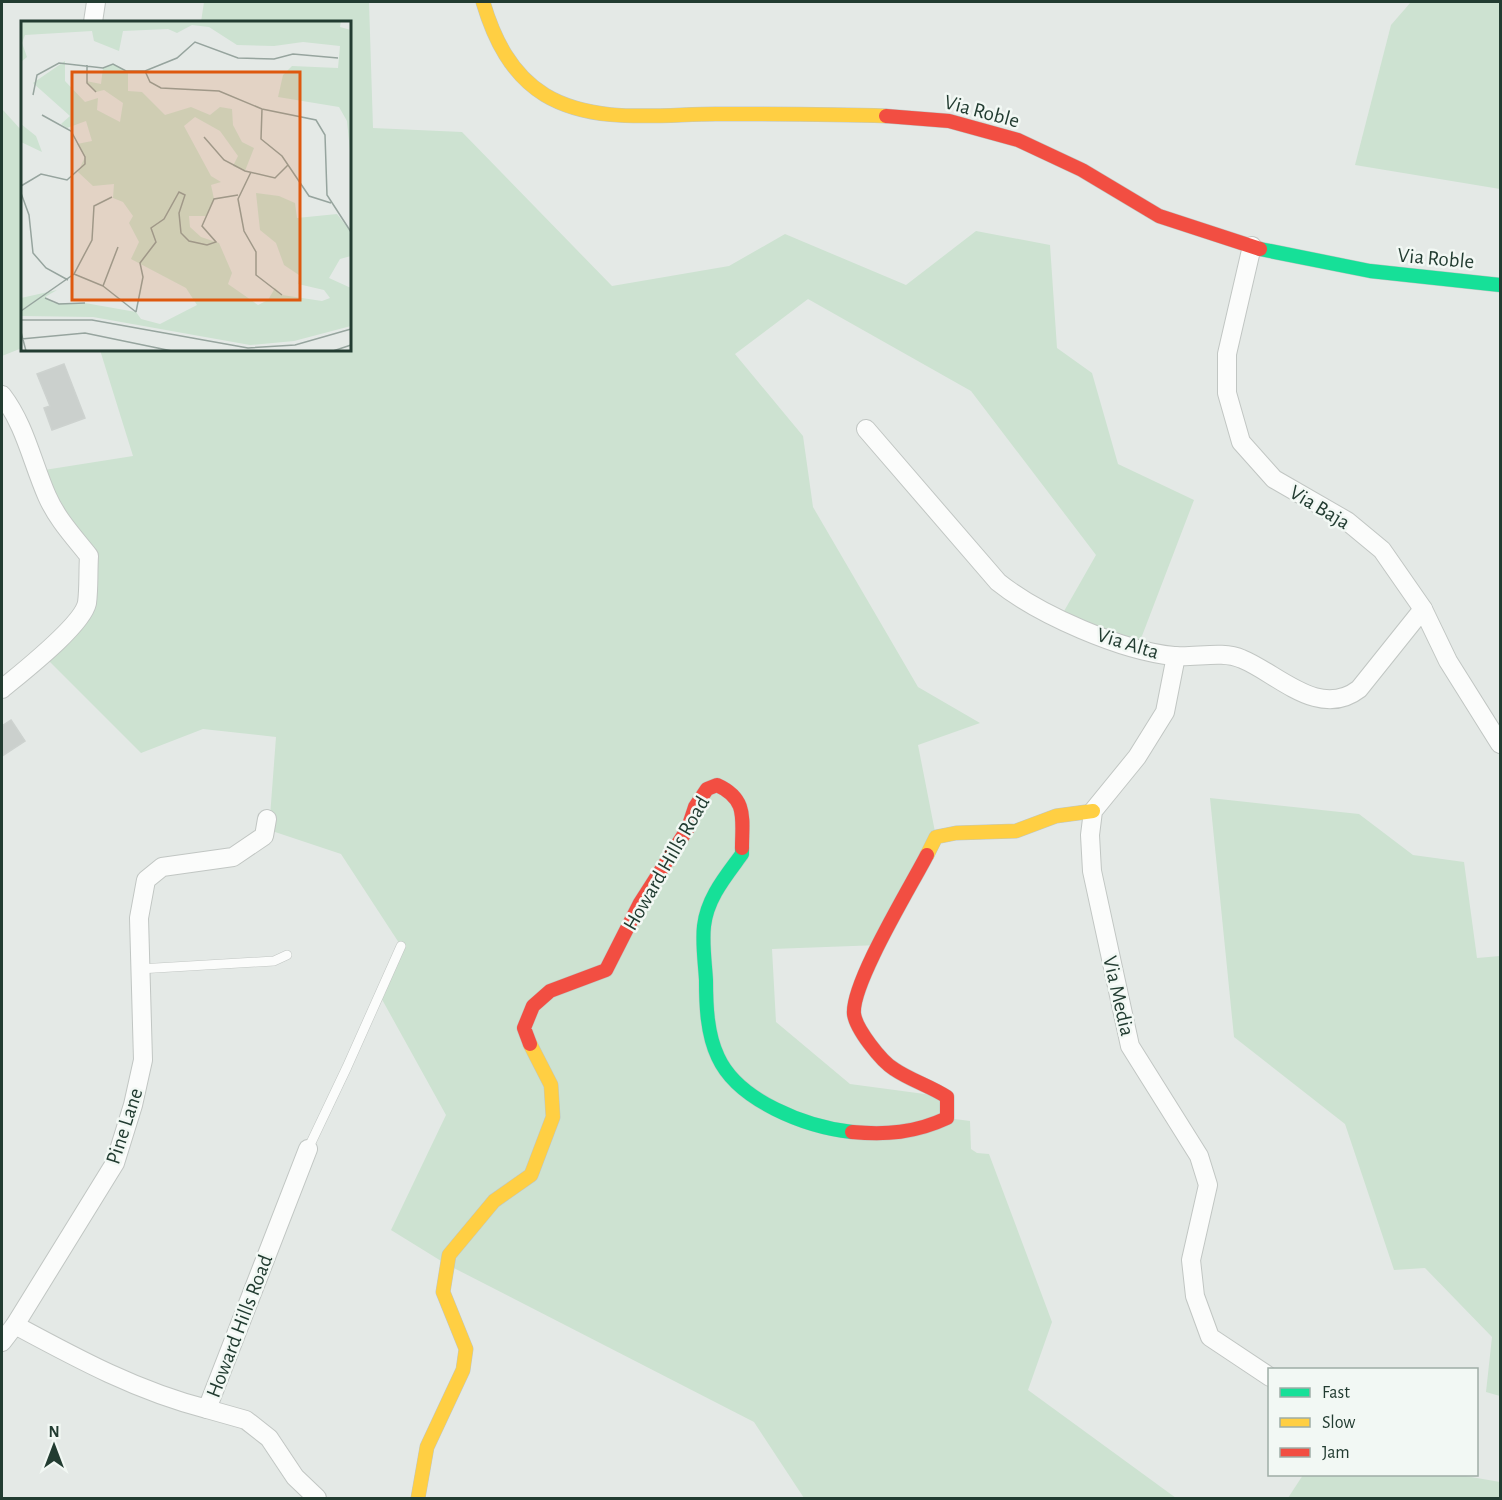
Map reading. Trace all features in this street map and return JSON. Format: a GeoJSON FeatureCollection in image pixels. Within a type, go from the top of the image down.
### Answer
{"type":"FeatureCollection","features":[{"type":"Feature","properties":{"kind":"street"},"geometry":{"type":"LineString","coordinates":[[93,21],[96,2]]}},
{"type":"Feature","properties":{"kind":"street","name":"Via Roble"},"geometry":{"type":"LineString","coordinates":[[483,2],[490,26],[502,53],[513,67],[543,93],[576,108],[601,112],[659,114],[793,114],[929,118],[997,133],[1072,164],[1156,215],[1252,246],[1386,275],[1500,285]]}},
{"type":"Feature","properties":{"kind":"street","name":"Via Baja"},"geometry":{"type":"LineString","coordinates":[[1252,246],[1227,354],[1227,393],[1241,442],[1274,479],[1347,521],[1382,550],[1423,609],[1448,661],[1500,744]]}},
{"type":"Feature","properties":{"kind":"street"},"geometry":{"type":"LineString","coordinates":[[2,395],[15,412],[47,496],[62,524],[89,556],[87,606],[43,656],[2,689]]}},
{"type":"Feature","properties":{"kind":"street","name":"Via Alta"},"geometry":{"type":"LineString","coordinates":[[866,429],[998,582],[1059,620],[1137,648],[1176,656],[1225,656],[1242,659],[1293,690],[1317,697],[1351,695],[1380,665],[1423,609]]}},
{"type":"Feature","properties":{"kind":"street"},"geometry":{"type":"LineString","coordinates":[[1093,811],[1137,757],[1165,712],[1176,656]]}},
{"type":"Feature","properties":{"kind":"street","name":"Howard Hills Road"},"geometry":{"type":"LineString","coordinates":[[418,1498],[427,1447],[463,1370],[466,1349],[443,1292],[449,1255],[494,1201],[531,1175],[553,1117],[551,1085],[529,1043],[524,1028],[533,1006],[550,991],[577,983],[606,970],[640,903],[671,857],[688,828],[695,807],[707,789],[717,785],[732,792],[742,809],[742,854],[716,889],[704,925],[706,991],[711,1035],[718,1058],[740,1087],[774,1111],[848,1132],[888,1135],[928,1127],[947,1118],[947,1097],[929,1085],[893,1069],[866,1040],[854,1014],[860,982],[936,837],[956,833],[1016,831],[1056,816],[1093,811]]}},
{"type":"Feature","properties":{"kind":"street","name":"Via Media"},"geometry":{"type":"LineString","coordinates":[[1093,811],[1090,835],[1092,871],[1130,1046],[1199,1156],[1208,1185],[1191,1260],[1195,1296],[1210,1337],[1268,1376]]}},
{"type":"Feature","properties":{"kind":"street","name":"Pine Lane"},"geometry":{"type":"LineString","coordinates":[[2,1342],[15,1325],[115,1163],[143,1060],[139,918],[146,880],[162,867],[232,857],[264,836],[267,819]]}},
{"type":"Feature","properties":{"kind":"street","name":"Howard Hills Road"},"geometry":{"type":"LineString","coordinates":[[15,1325],[106,1374],[147,1391],[207,1409],[308,1149]]}},
{"type":"Feature","properties":{"kind":"street"},"geometry":{"type":"LineString","coordinates":[[207,1409],[246,1420],[269,1438],[295,1477],[317,1498]]}},
{"type":"Feature","properties":{"kind":"lane"},"geometry":{"type":"LineString","coordinates":[[308,1149],[401,946]]}},
{"type":"Feature","properties":{"kind":"lane"},"geometry":{"type":"LineString","coordinates":[[139,969],[274,961],[287,955]]}},
{"type":"Feature","properties":{"kind":"green space"},"geometry":{"type":"Polygon","coordinates":[[[204,2],[369,2],[373,128],[462,132],[612,286],[729,266],[785,234],[906,285],[976,231],[1050,245],[1057,348],[1092,373],[1118,464],[1194,500],[1137,649],[1059,620],[1096,555],[971,391],[808,299],[735,354],[803,436],[813,507],[918,687],[980,723],[918,745],[936,837],[880,945],[772,949],[776,1022],[850,1084],[947,1097],[947,1118],[970,1121],[971,1149],[977,1153],[989,1154],[1052,1322],[1028,1390],[1176,1498],[804,1498],[754,1422],[446,1264],[391,1230],[446,1115],[379,994],[401,946],[341,854],[269,830],[276,737],[203,729],[141,753],[43,655],[74,623],[89,557],[38,471],[133,456],[100,351],[351,351],[351,21],[201,21],[204,2]]]}},
{"type":"Feature","properties":{"kind":"green space"},"geometry":{"type":"Polygon","coordinates":[[[1411,2],[1500,2],[1500,189],[1355,165],[1391,25],[1411,2]]]}},
{"type":"Feature","properties":{"kind":"green space"},"geometry":{"type":"Polygon","coordinates":[[[2,109],[21,130],[21,348],[2,356],[2,109]]]}},
{"type":"Feature","properties":{"kind":"green space"},"geometry":{"type":"Polygon","coordinates":[[[1210,798],[1359,814],[1413,855],[1464,862],[1477,958],[1500,956],[1500,1396],[1486,1392],[1492,1337],[1425,1268],[1394,1270],[1345,1124],[1234,1037],[1210,798]]]}},
{"type":"Feature","properties":{"kind":"green space"},"geometry":{"type":"Polygon","coordinates":[[[1302,1476],[1466,1476],[1500,1482],[1500,1498],[1288,1498],[1302,1476]]]}},
{"type":"Feature","properties":{"kind":"building"},"geometry":{"type":"Polygon","coordinates":[[[64,364],[85,418],[52,430],[44,408],[50,406],[37,374],[64,364]]]}},
{"type":"Feature","properties":{"kind":"building"},"geometry":{"type":"Polygon","coordinates":[[[11,720],[25,741],[2,756],[2,726],[11,720]]]}},
{"type":"Feature","properties":{"kind":"traffic: fast"},"geometry":{"type":"LineString","coordinates":[[1260,249],[1370,271],[1500,285]]}},
{"type":"Feature","properties":{"kind":"traffic: fast"},"geometry":{"type":"LineString","coordinates":[[742,848],[742,854],[713,897],[704,926],[707,1009],[714,1048],[728,1073],[757,1099],[795,1118],[852,1132]]}},
{"type":"Feature","properties":{"kind":"traffic: slow"},"geometry":{"type":"LineString","coordinates":[[483,2],[498,42],[523,77],[545,95],[585,111],[629,116],[695,114],[886,116]]}},
{"type":"Feature","properties":{"kind":"traffic: slow"},"geometry":{"type":"LineString","coordinates":[[927,855],[936,837],[956,833],[1016,831],[1056,816],[1093,811]]}},
{"type":"Feature","properties":{"kind":"traffic: slow"},"geometry":{"type":"LineString","coordinates":[[418,1498],[427,1447],[463,1370],[466,1349],[443,1292],[449,1255],[494,1201],[531,1175],[553,1117],[551,1085],[530,1044]]}},
{"type":"Feature","properties":{"kind":"traffic: jam"},"geometry":{"type":"LineString","coordinates":[[886,116],[949,121],[1018,140],[1082,170],[1159,216],[1260,249]]}},
{"type":"Feature","properties":{"kind":"traffic: jam"},"geometry":{"type":"LineString","coordinates":[[530,1044],[524,1028],[533,1006],[550,991],[606,970],[640,903],[688,828],[695,807],[707,789],[717,785],[739,803],[742,819],[742,848]]}},
{"type":"Feature","properties":{"kind":"traffic: jam"},"geometry":{"type":"LineString","coordinates":[[852,1132],[900,1132],[947,1118],[947,1097],[889,1065],[864,1036],[854,1014],[862,981],[872,959],[927,855]]}}]}
